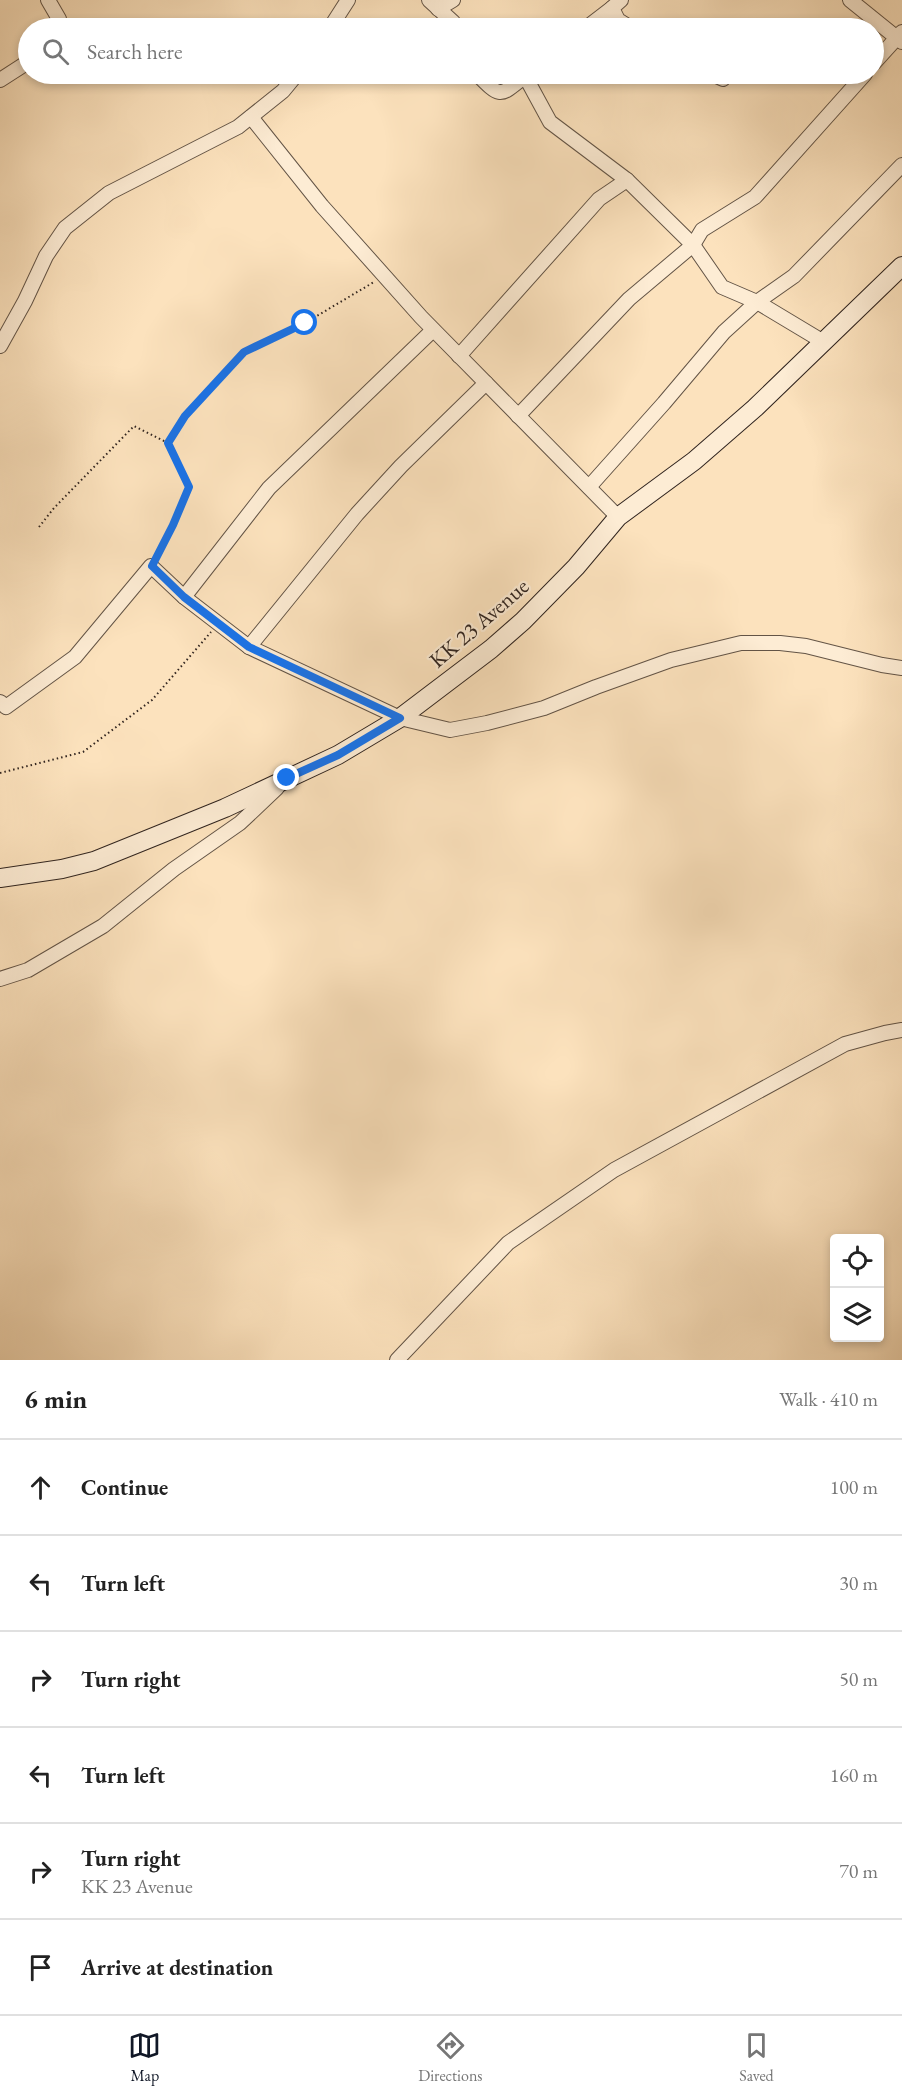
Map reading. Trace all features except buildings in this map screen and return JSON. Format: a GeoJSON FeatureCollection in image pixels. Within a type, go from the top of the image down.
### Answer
{"type":"FeatureCollection","features":[{"type":"Feature","properties":{"kind":"main road","name":"KK 23 Avenue"},"geometry":{"type":"LineString","coordinates":[[0,878],[62,869],[94,861],[225,808],[338,755],[400,718],[491,650],[576,567],[618,518],[703,453],[755,408],[902,266]]}},
{"type":"Feature","properties":{"kind":"street"},"geometry":{"type":"LineString","coordinates":[[48,0],[58,18]]}},
{"type":"Feature","properties":{"kind":"street"},"geometry":{"type":"LineString","coordinates":[[336,18],[348,0]]}},
{"type":"Feature","properties":{"kind":"street"},"geometry":{"type":"LineString","coordinates":[[434,5],[453,0]]}},
{"type":"Feature","properties":{"kind":"street"},"geometry":{"type":"LineString","coordinates":[[850,0],[874,18]]}},
{"type":"Feature","properties":{"kind":"street"},"geometry":{"type":"LineString","coordinates":[[599,18],[617,4]]}},
{"type":"Feature","properties":{"kind":"street"},"geometry":{"type":"LineString","coordinates":[[434,5],[447,18]]}},
{"type":"Feature","properties":{"kind":"street"},"geometry":{"type":"LineString","coordinates":[[884,25],[900,37],[884,52]]}},
{"type":"Feature","properties":{"kind":"street"},"geometry":{"type":"LineString","coordinates":[[0,80],[18,68]]}},
{"type":"Feature","properties":{"kind":"street"},"geometry":{"type":"LineString","coordinates":[[0,346],[25,301],[46,255],[65,228],[109,193],[238,127],[289,84]]}},
{"type":"Feature","properties":{"kind":"street"},"geometry":{"type":"LineString","coordinates":[[487,84],[494,91],[499,92],[504,92],[514,84]]}},
{"type":"Feature","properties":{"kind":"street"},"geometry":{"type":"LineString","coordinates":[[531,84],[550,122],[627,180],[693,245],[722,287],[757,303],[822,341]]}},
{"type":"Feature","properties":{"kind":"street"},"geometry":{"type":"LineString","coordinates":[[518,416],[629,299],[693,245],[702,230],[754,197],[855,84]]}},
{"type":"Feature","properties":{"kind":"street"},"geometry":{"type":"LineString","coordinates":[[251,117],[322,206],[433,330],[618,518]]}},
{"type":"Feature","properties":{"kind":"street"},"geometry":{"type":"LineString","coordinates":[[589,487],[724,332],[757,303],[794,276],[902,165]]}},
{"type":"Feature","properties":{"kind":"street"},"geometry":{"type":"LineString","coordinates":[[459,356],[599,199],[627,180]]}},
{"type":"Feature","properties":{"kind":"street"},"geometry":{"type":"LineString","coordinates":[[184,597],[269,488],[433,330]]}},
{"type":"Feature","properties":{"kind":"street"},"geometry":{"type":"LineString","coordinates":[[249,647],[357,514],[486,383]]}},
{"type":"Feature","properties":{"kind":"street"},"geometry":{"type":"LineString","coordinates":[[0,702],[6,707],[75,657],[152,566],[184,597],[249,647],[400,718],[450,730],[544,708],[670,660],[741,643],[806,646],[902,668]]}},
{"type":"Feature","properties":{"kind":"street"},"geometry":{"type":"LineString","coordinates":[[0,979],[28,970],[103,926],[174,869],[240,823],[287,778]]}},
{"type":"Feature","properties":{"kind":"street"},"geometry":{"type":"LineString","coordinates":[[397,1360],[508,1243],[614,1170],[844,1044],[902,1030]]}},
{"type":"Feature","properties":{"kind":"path"},"geometry":{"type":"LineString","coordinates":[[168,443],[185,416],[244,352],[305,323],[384,276]]}},
{"type":"Feature","properties":{"kind":"path"},"geometry":{"type":"LineString","coordinates":[[39,527],[54,508],[134,426],[168,443],[189,487],[152,566]]}},
{"type":"Feature","properties":{"kind":"path"},"geometry":{"type":"LineString","coordinates":[[0,772],[83,752],[152,700],[218,624]]}},
{"type":"Feature","properties":{"kind":"route"},"geometry":{"type":"LineString","coordinates":[[287,778],[338,755],[400,718],[249,647],[184,597],[152,566],[189,487],[168,443],[185,416],[244,352],[305,323]]}}]}
